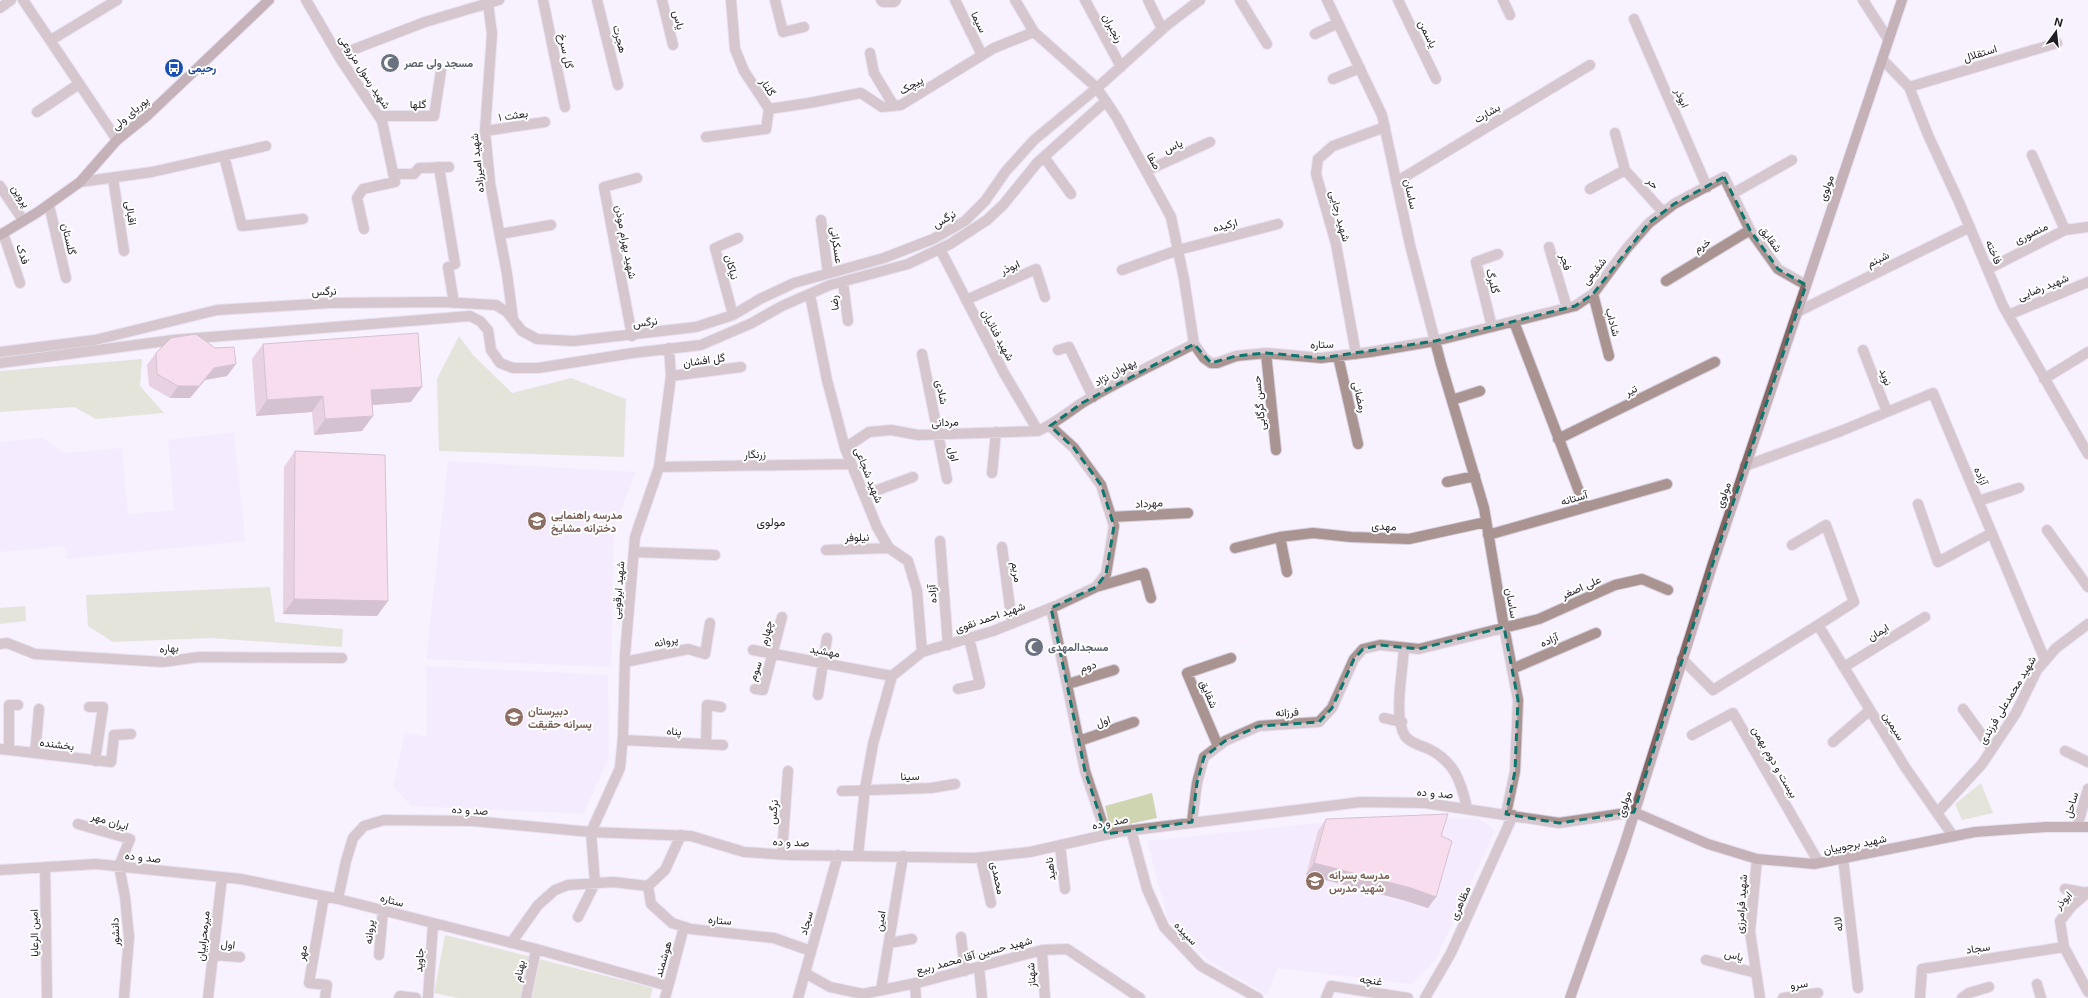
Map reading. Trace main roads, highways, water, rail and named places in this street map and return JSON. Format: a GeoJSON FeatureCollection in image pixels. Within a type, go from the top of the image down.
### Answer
{"type":"FeatureCollection","features":[{"type":"Feature","properties":{"kind":"main road","name":"پوریای ولی"},"geometry":{"type":"LineString","coordinates":[[2,234],[49,205],[80,182],[117,140],[148,115],[269,0]]}},
{"type":"Feature","properties":{"kind":"main road","name":"مولوی"},"geometry":{"type":"LineString","coordinates":[[1570,998],[1634,812],[1745,466],[1902,0]]}},
{"type":"Feature","properties":{"kind":"main road","name":"شهید برجوییان"},"geometry":{"type":"LineString","coordinates":[[1634,812],[1708,844],[1757,859],[1819,863],[1983,831],[2046,827],[2088,827]]}},
{"type":"Feature","properties":{"kind":"place","name":"مسجد ولی عصر"},"geometry":{"type":"Point","coordinates":[390,63]}},
{"type":"Feature","properties":{"kind":"place","name":"رحیمی"},"geometry":{"type":"Point","coordinates":[174,68]}},
{"type":"Feature","properties":{"kind":"place","name":"مدرسه راهنمایی دخترانه مشایخ"},"geometry":{"type":"Point","coordinates":[537,521]}},
{"type":"Feature","properties":{"kind":"place","name":"مسجدالمهدی"},"geometry":{"type":"Point","coordinates":[1034,647]}},
{"type":"Feature","properties":{"kind":"place","name":"دبیرستان پسرانه حقیقت"},"geometry":{"type":"Point","coordinates":[514,717]}},
{"type":"Feature","properties":{"kind":"place","name":"مدرسه پسرانه شهید مدرس"},"geometry":{"type":"Point","coordinates":[1315,881]}},
{"type":"Feature","properties":{"kind":"district","name":"مولوی"},"geometry":{"type":"Point","coordinates":[771,521]}}]}
